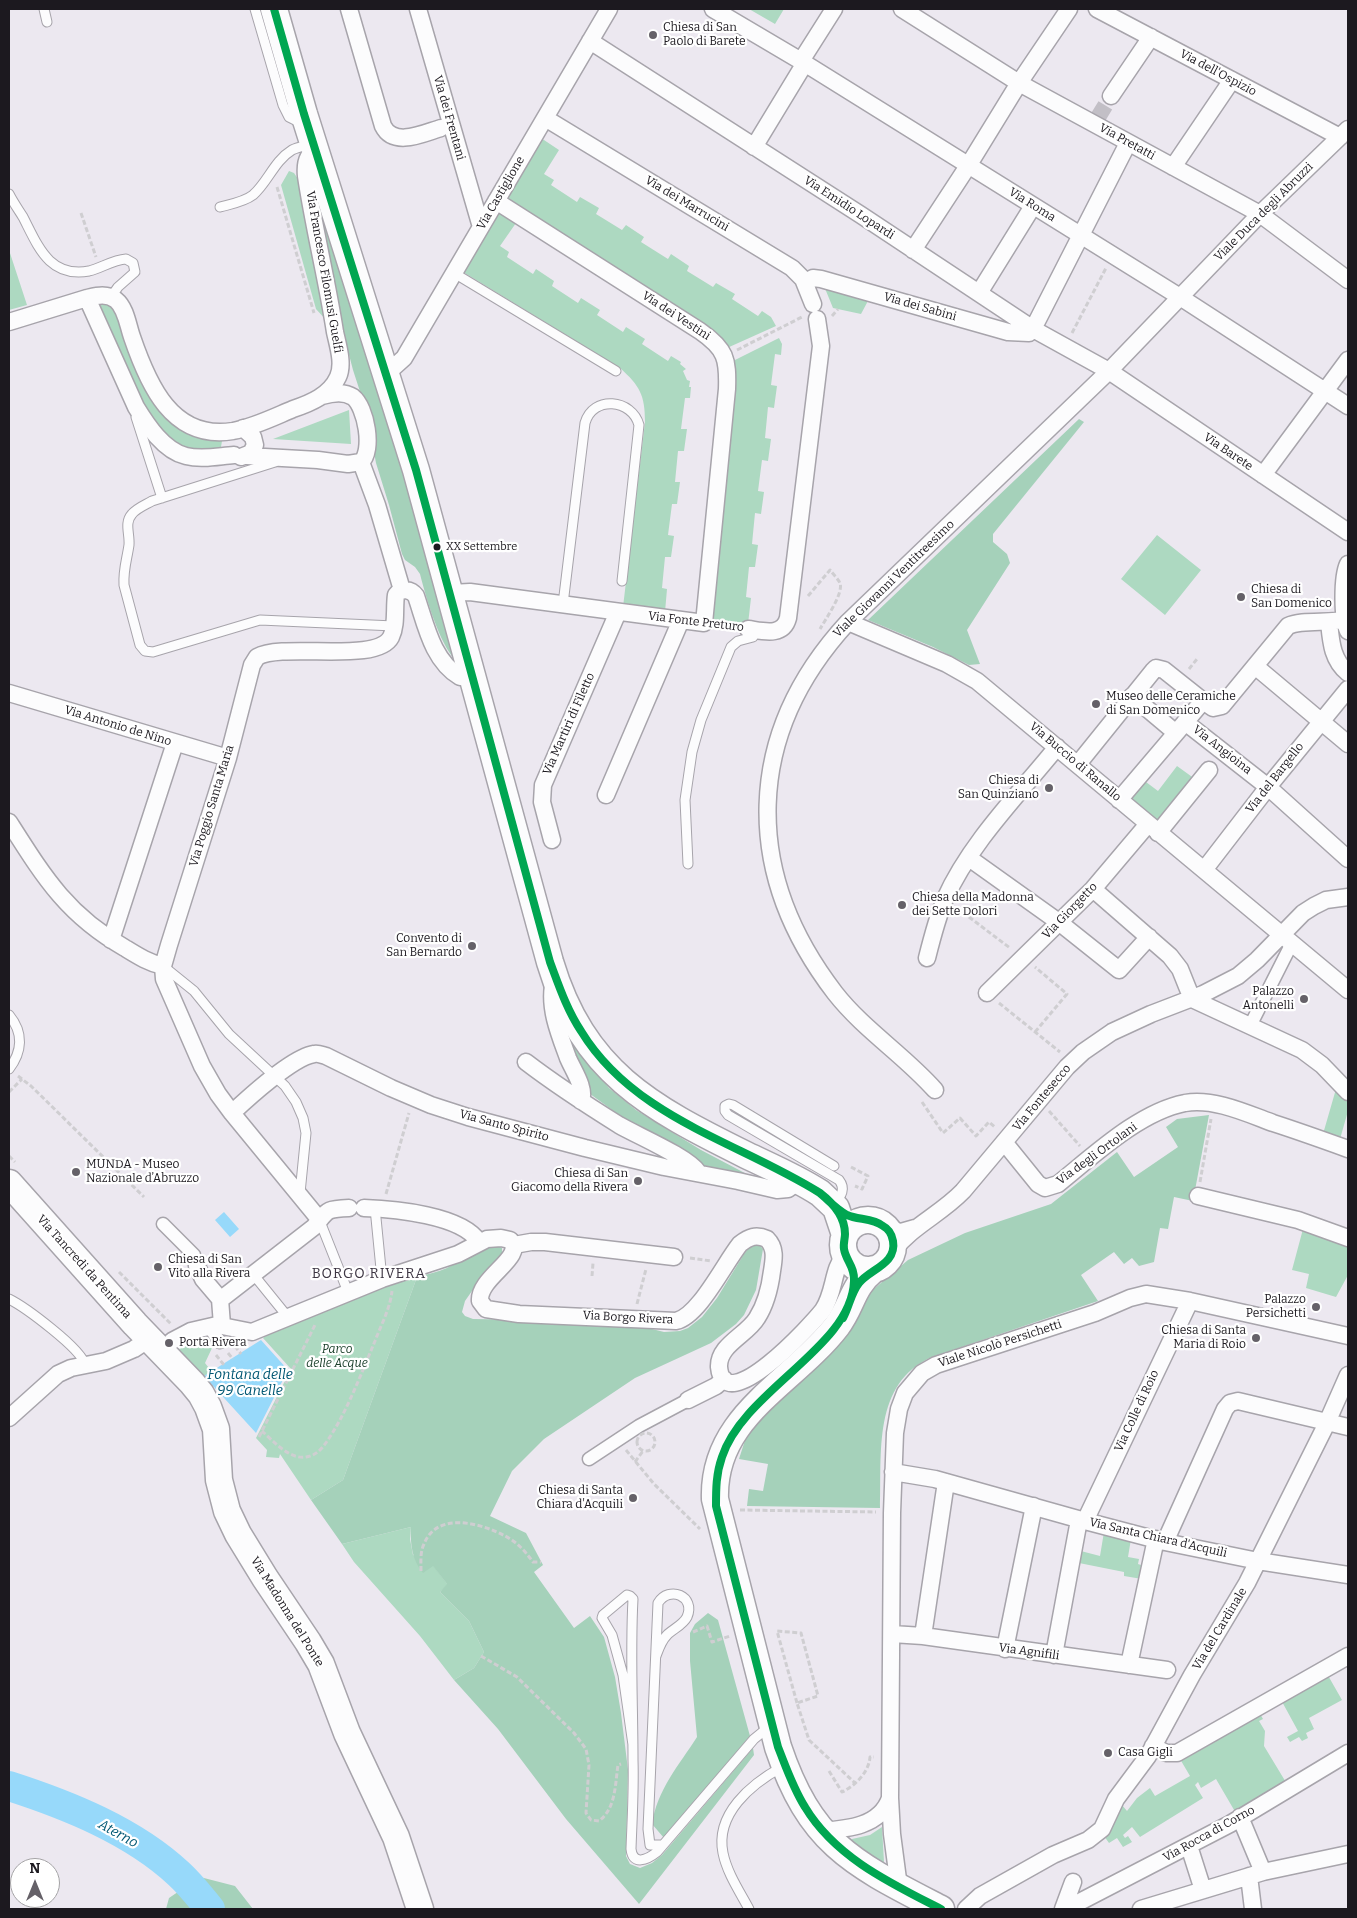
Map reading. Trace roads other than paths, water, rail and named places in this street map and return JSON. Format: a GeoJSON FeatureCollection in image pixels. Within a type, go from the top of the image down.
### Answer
{"type":"FeatureCollection","features":[{"type":"Feature","properties":{"kind":"main road"},"geometry":{"type":"LineString","coordinates":[[274,9],[312,138],[416,470],[560,996],[579,1031],[599,1059],[623,1082],[674,1118],[820,1193],[837,1199],[848,1215],[856,1248],[860,1282],[846,1312],[831,1334],[753,1408],[728,1441],[720,1456],[716,1471],[714,1493],[724,1541],[772,1724],[784,1765],[803,1805],[820,1830],[850,1858],[940,1909]]}},
{"type":"Feature","properties":{"kind":"main road","name":"Via Tancredi da Pentima"},"geometry":{"type":"LineString","coordinates":[[9,1183],[162,1344]]}},
{"type":"Feature","properties":{"kind":"main road"},"geometry":{"type":"LineString","coordinates":[[875,1221],[885,1226],[891,1241],[884,1265],[856,1248],[875,1221]]}},
{"type":"Feature","properties":{"kind":"main road","name":"Via Madonna del Ponte"},"geometry":{"type":"LineString","coordinates":[[162,1344],[208,1407],[217,1435],[219,1480],[227,1511],[238,1534],[265,1578],[321,1664],[347,1733],[396,1837],[420,1909]]}},
{"type":"Feature","properties":{"kind":"street"},"geometry":{"type":"LineString","coordinates":[[349,9],[386,132],[396,137],[405,138],[448,132]]}},
{"type":"Feature","properties":{"kind":"street","name":"Via dei Frentani"},"geometry":{"type":"LineString","coordinates":[[418,9],[448,132],[481,227]]}},
{"type":"Feature","properties":{"kind":"street","name":"Via Castiglione"},"geometry":{"type":"LineString","coordinates":[[386,372],[404,358],[610,9]]}},
{"type":"Feature","properties":{"kind":"street","name":"Via Roma"},"geometry":{"type":"LineString","coordinates":[[713,9],[803,62],[1113,255],[1348,406]]}},
{"type":"Feature","properties":{"kind":"street"},"geometry":{"type":"LineString","coordinates":[[754,147],[834,9]]}},
{"type":"Feature","properties":{"kind":"street","name":"Via Pretatti"},"geometry":{"type":"LineString","coordinates":[[902,9],[1019,83],[1096,122],[1128,143],[1260,214],[1348,280]]}},
{"type":"Feature","properties":{"kind":"street","name":"Via dell'Ospizio"},"geometry":{"type":"LineString","coordinates":[[1097,9],[1232,80],[1344,133]]}},
{"type":"Feature","properties":{"kind":"street"},"geometry":{"type":"LineString","coordinates":[[913,250],[968,166],[1062,11]]}},
{"type":"Feature","properties":{"kind":"street"},"geometry":{"type":"LineString","coordinates":[[1111,96],[1151,37]]}},
{"type":"Feature","properties":{"kind":"street","name":"Via Emidio Lopardi"},"geometry":{"type":"LineString","coordinates":[[590,41],[1033,329],[1109,371]]}},
{"type":"Feature","properties":{"kind":"street"},"geometry":{"type":"LineString","coordinates":[[1173,167],[1232,80]]}},
{"type":"Feature","properties":{"kind":"street","name":"Via dei Marrucini"},"geometry":{"type":"LineString","coordinates":[[545,118],[792,268],[806,282]]}},
{"type":"Feature","properties":{"kind":"street","name":"Viale Duca degli Abruzzi"},"geometry":{"type":"LineString","coordinates":[[1180,297],[1260,214],[1344,133]]}},
{"type":"Feature","properties":{"kind":"street","name":"Via Francesco Filomusi Guelfi"},"geometry":{"type":"LineString","coordinates":[[111,297],[123,309],[146,375],[167,407],[185,422],[212,431],[238,429],[305,405],[322,396],[335,384],[339,374],[340,362],[328,287],[306,176],[307,160],[312,138]]}},
{"type":"Feature","properties":{"kind":"street"},"geometry":{"type":"LineString","coordinates":[[1033,329],[1128,143]]}},
{"type":"Feature","properties":{"kind":"street","name":"Via dei Vestini"},"geometry":{"type":"LineString","coordinates":[[496,201],[700,331],[716,342],[725,356],[727,392],[704,624]]}},
{"type":"Feature","properties":{"kind":"street"},"geometry":{"type":"LineString","coordinates":[[979,294],[1033,206]]}},
{"type":"Feature","properties":{"kind":"street","name":"Via dei Sabini"},"geometry":{"type":"LineString","coordinates":[[806,282],[813,278],[821,278],[1013,333],[1027,334],[1033,329]]}},
{"type":"Feature","properties":{"kind":"street","name":"Via Fonte Preturo"},"geometry":{"type":"LineString","coordinates":[[752,630],[779,630],[787,622],[789,612],[821,346],[806,282]]}},
{"type":"Feature","properties":{"kind":"street"},"geometry":{"type":"LineString","coordinates":[[9,322],[86,298],[98,296],[111,297]]}},
{"type":"Feature","properties":{"kind":"street","name":"Viale Giovanni Ventitreesimo"},"geometry":{"type":"LineString","coordinates":[[930,1084],[853,1014],[821,973],[796,927],[781,894],[769,841],[767,791],[770,768],[784,721],[793,700],[814,664],[848,622],[1109,371],[1180,297]]}},
{"type":"Feature","properties":{"kind":"street"},"geometry":{"type":"LineString","coordinates":[[86,298],[144,421],[159,438],[178,453],[197,457],[240,460],[287,458],[348,464],[361,462]]}},
{"type":"Feature","properties":{"kind":"street"},"geometry":{"type":"LineString","coordinates":[[1263,475],[1348,360]]}},
{"type":"Feature","properties":{"kind":"street","name":"Via Barete"},"geometry":{"type":"LineString","coordinates":[[1109,371],[1348,532]]}},
{"type":"Feature","properties":{"kind":"street"},"geometry":{"type":"LineString","coordinates":[[322,396],[339,393],[348,394],[360,406],[368,438],[368,450],[361,462]]}},
{"type":"Feature","properties":{"kind":"street"},"geometry":{"type":"LineString","coordinates":[[238,429],[250,433],[254,441],[253,450],[240,460],[228,448],[228,444],[238,429]]}},
{"type":"Feature","properties":{"kind":"street"},"geometry":{"type":"LineString","coordinates":[[361,462],[378,505],[402,590]]}},
{"type":"Feature","properties":{"kind":"street"},"geometry":{"type":"LineString","coordinates":[[1348,564],[1344,575],[1343,623],[1332,650],[1348,673]]}},
{"type":"Feature","properties":{"kind":"street"},"geometry":{"type":"LineString","coordinates":[[394,626],[396,595],[402,590],[409,591],[416,596],[432,643],[444,665],[460,677],[473,676]]}},
{"type":"Feature","properties":{"kind":"street","name":"Via Fonte Preturo"},"geometry":{"type":"LineString","coordinates":[[450,593],[470,592],[704,624]]}},
{"type":"Feature","properties":{"kind":"street","name":"Via Martiri di Filetto"},"geometry":{"type":"LineString","coordinates":[[552,840],[542,802],[543,785],[618,612]]}},
{"type":"Feature","properties":{"kind":"street"},"geometry":{"type":"LineString","coordinates":[[606,795],[681,620]]}},
{"type":"Feature","properties":{"kind":"street","name":"Via Buccio di Ranallo"},"geometry":{"type":"LineString","coordinates":[[848,622],[968,674],[1348,990]]}},
{"type":"Feature","properties":{"kind":"street"},"geometry":{"type":"LineString","coordinates":[[1078,764],[1132,696],[1153,671],[1158,668],[1164,670],[1211,707],[1219,708],[1288,626],[1296,624],[1343,623]]}},
{"type":"Feature","properties":{"kind":"street","name":"Via Poggio Santa Maria"},"geometry":{"type":"LineString","coordinates":[[319,1219],[232,1113],[202,1066],[168,991],[164,979],[164,966],[228,758],[252,665],[257,657],[272,652],[371,649],[379,647],[388,641],[394,626]]}},
{"type":"Feature","properties":{"kind":"street"},"geometry":{"type":"LineString","coordinates":[[1255,666],[1348,744]]}},
{"type":"Feature","properties":{"kind":"street","name":"Via del Bargello"},"geometry":{"type":"LineString","coordinates":[[1204,870],[1320,721],[1348,689]]}},
{"type":"Feature","properties":{"kind":"street","name":"Via Antonio de Nino"},"geometry":{"type":"LineString","coordinates":[[9,693],[228,758]]}},
{"type":"Feature","properties":{"kind":"street","name":"Via Angioina"},"geometry":{"type":"LineString","coordinates":[[1132,696],[1180,727],[1218,760],[1268,787],[1348,859]]}},
{"type":"Feature","properties":{"kind":"street"},"geometry":{"type":"LineString","coordinates":[[1119,800],[1202,701]]}},
{"type":"Feature","properties":{"kind":"street"},"geometry":{"type":"LineString","coordinates":[[111,940],[175,743]]}},
{"type":"Feature","properties":{"kind":"street"},"geometry":{"type":"LineString","coordinates":[[927,958],[940,911],[969,858],[989,830],[1057,747]]}},
{"type":"Feature","properties":{"kind":"street","name":"Via Giorgetto"},"geometry":{"type":"LineString","coordinates":[[988,994],[1060,923],[1218,760]]}},
{"type":"Feature","properties":{"kind":"street"},"geometry":{"type":"LineString","coordinates":[[9,822],[60,898],[78,916],[111,940],[148,961],[164,966]]}},
{"type":"Feature","properties":{"kind":"street"},"geometry":{"type":"LineString","coordinates":[[969,858],[1060,923],[1119,970],[1149,937]]}},
{"type":"Feature","properties":{"kind":"street"},"geometry":{"type":"LineString","coordinates":[[1093,889],[1176,962],[1192,999],[1292,1045],[1312,1057],[1348,1092]]}},
{"type":"Feature","properties":{"kind":"street","name":"Via Fontesecco"},"geometry":{"type":"LineString","coordinates":[[891,1241],[901,1240],[956,1199],[1003,1138],[1067,1067],[1098,1041],[1134,1022],[1192,999],[1238,976],[1287,939],[1303,912],[1326,900],[1348,897]]}},
{"type":"Feature","properties":{"kind":"street"},"geometry":{"type":"LineString","coordinates":[[1250,1026],[1287,939]]}},
{"type":"Feature","properties":{"kind":"street"},"geometry":{"type":"LineString","coordinates":[[556,982],[552,994],[554,1014],[568,1057],[582,1091],[581,1101]]}},
{"type":"Feature","properties":{"kind":"street","name":"Via Santo Spirito"},"geometry":{"type":"LineString","coordinates":[[232,1113],[275,1076],[307,1056],[321,1054],[418,1100],[468,1117],[664,1168],[699,1173],[782,1191],[795,1186],[799,1181]]}},
{"type":"Feature","properties":{"kind":"street"},"geometry":{"type":"LineString","coordinates":[[526,1062],[581,1101],[688,1163],[699,1173]]}},
{"type":"Feature","properties":{"kind":"street","name":"Via degli Ortolani"},"geometry":{"type":"LineString","coordinates":[[1003,1138],[1038,1184],[1045,1188],[1058,1184],[1135,1125],[1164,1110],[1186,1103],[1213,1104],[1348,1149]]}},
{"type":"Feature","properties":{"kind":"street"},"geometry":{"type":"LineString","coordinates":[[1198,1196],[1298,1220],[1348,1238]]}},
{"type":"Feature","properties":{"kind":"street"},"geometry":{"type":"LineString","coordinates":[[220,1300],[314,1227],[324,1213],[331,1210],[367,1208],[420,1214],[451,1223],[468,1231],[478,1242]]}},
{"type":"Feature","properties":{"kind":"street"},"geometry":{"type":"LineString","coordinates":[[163,1224],[194,1255],[195,1263],[204,1280],[220,1300],[215,1326],[220,1342]]}},
{"type":"Feature","properties":{"kind":"street","name":"Via Borgo Rivera"},"geometry":{"type":"LineString","coordinates":[[514,1245],[513,1254],[481,1291],[480,1303],[486,1309],[519,1314],[670,1322],[686,1318],[696,1308],[740,1244],[750,1238],[764,1237],[772,1246],[773,1267],[767,1298],[754,1322],[723,1351],[719,1366],[724,1379]]}},
{"type":"Feature","properties":{"kind":"street"},"geometry":{"type":"LineString","coordinates":[[10,1414],[54,1376],[66,1370],[114,1358],[139,1347],[162,1344],[191,1331],[215,1326],[246,1332],[256,1330],[315,1304],[386,1277],[443,1260],[467,1250],[487,1238],[510,1240],[514,1245],[546,1242],[674,1257]]}},
{"type":"Feature","properties":{"kind":"street"},"geometry":{"type":"LineString","coordinates":[[589,1458],[688,1400],[716,1386],[724,1379],[734,1383],[750,1378],[762,1369],[810,1324],[826,1304],[832,1291],[837,1268],[856,1248]]}},
{"type":"Feature","properties":{"kind":"street","name":"Viale Nicolò Persichetti"},"geometry":{"type":"LineString","coordinates":[[899,1887],[892,1834],[890,1798],[892,1513],[895,1433],[901,1403],[908,1388],[925,1370],[936,1365],[1095,1313],[1139,1295],[1154,1294],[1190,1301],[1348,1336]]}},
{"type":"Feature","properties":{"kind":"street","name":"Via Colle di Roio"},"geometry":{"type":"LineString","coordinates":[[1054,1655],[1082,1521],[1190,1301]]}},
{"type":"Feature","properties":{"kind":"street","name":"Via del Cardinale"},"geometry":{"type":"LineString","coordinates":[[966,1909],[980,1896],[1053,1855],[1088,1840],[1102,1829],[1116,1799],[1140,1768],[1192,1675],[1231,1612],[1327,1422],[1348,1375]]}},
{"type":"Feature","properties":{"kind":"street"},"geometry":{"type":"LineString","coordinates":[[1129,1665],[1160,1541],[1225,1409],[1230,1403],[1235,1401],[1348,1427]]}},
{"type":"Feature","properties":{"kind":"street","name":"Via Santa Chiara d'Acquili"},"geometry":{"type":"LineString","coordinates":[[893,1472],[913,1474],[970,1488],[1082,1521],[1160,1541],[1258,1561],[1348,1575]]}},
{"type":"Feature","properties":{"kind":"street"},"geometry":{"type":"LineString","coordinates":[[923,1636],[946,1482]]}},
{"type":"Feature","properties":{"kind":"street"},"geometry":{"type":"LineString","coordinates":[[1005,1649],[1034,1506]]}},
{"type":"Feature","properties":{"kind":"street","name":"Via Agnifili"},"geometry":{"type":"LineString","coordinates":[[892,1634],[923,1636],[1005,1649],[1167,1670]]}},
{"type":"Feature","properties":{"kind":"street"},"geometry":{"type":"LineString","coordinates":[[1153,1746],[1166,1753],[1177,1753],[1348,1656]]}},
{"type":"Feature","properties":{"kind":"street","name":"Via Rocca di Corno"},"geometry":{"type":"LineString","coordinates":[[1064,1909],[1189,1846],[1348,1753]]}},
{"type":"Feature","properties":{"kind":"street"},"geometry":{"type":"LineString","coordinates":[[820,1830],[849,1828],[863,1824],[880,1814],[890,1798]]}},
{"type":"Feature","properties":{"kind":"street"},"geometry":{"type":"LineString","coordinates":[[1240,1817],[1256,1874],[1253,1909]]}},
{"type":"Feature","properties":{"kind":"street"},"geometry":{"type":"LineString","coordinates":[[1189,1846],[1202,1890]]}},
{"type":"Feature","properties":{"kind":"street"},"geometry":{"type":"LineString","coordinates":[[1141,1909],[1256,1874],[1348,1854]]}},
{"type":"Feature","properties":{"kind":"street"},"geometry":{"type":"LineString","coordinates":[[1064,1909],[1073,1882]]}},
{"type":"Feature","properties":{"kind":"lane"},"geometry":{"type":"LineString","coordinates":[[44,9],[47,22]]}},
{"type":"Feature","properties":{"kind":"lane"},"geometry":{"type":"LineString","coordinates":[[220,208],[249,197],[260,188],[286,155],[312,138],[289,117],[284,109],[255,9]]}},
{"type":"Feature","properties":{"kind":"lane"},"geometry":{"type":"LineString","coordinates":[[9,194],[37,247],[47,259],[65,270],[76,272],[89,271],[126,259],[133,263],[135,272],[118,287],[111,297]]}},
{"type":"Feature","properties":{"kind":"lane"},"geometry":{"type":"LineString","coordinates":[[454,273],[616,371]]}},
{"type":"Feature","properties":{"kind":"lane"},"geometry":{"type":"LineString","coordinates":[[128,390],[162,498]]}},
{"type":"Feature","properties":{"kind":"lane"},"geometry":{"type":"LineString","coordinates":[[563,604],[585,423],[589,414],[595,408],[610,404],[620,404],[628,408],[635,415],[639,426],[622,582]]}},
{"type":"Feature","properties":{"kind":"lane"},"geometry":{"type":"LineString","coordinates":[[240,460],[139,508],[128,520],[129,545],[124,564],[124,584],[140,645],[145,651],[153,652],[247,623],[266,620],[394,626]]}},
{"type":"Feature","properties":{"kind":"lane"},"geometry":{"type":"LineString","coordinates":[[688,864],[685,800],[698,728],[731,647],[738,641],[753,637],[752,630]]}},
{"type":"Feature","properties":{"kind":"lane"},"geometry":{"type":"LineString","coordinates":[[164,966],[194,991],[229,1034],[286,1086],[296,1102],[305,1125],[306,1133],[300,1194]]}},
{"type":"Feature","properties":{"kind":"lane"},"geometry":{"type":"LineString","coordinates":[[9,1016],[18,1028],[20,1042],[19,1053],[10,1071]]}},
{"type":"Feature","properties":{"kind":"lane"},"geometry":{"type":"LineString","coordinates":[[834,1166],[733,1105],[725,1106],[725,1111],[728,1115],[839,1180],[837,1199]]}},
{"type":"Feature","properties":{"kind":"lane"},"geometry":{"type":"LineString","coordinates":[[367,1208],[386,1277]]}},
{"type":"Feature","properties":{"kind":"lane"},"geometry":{"type":"LineString","coordinates":[[319,1219],[348,1292]]}},
{"type":"Feature","properties":{"kind":"lane"},"geometry":{"type":"LineString","coordinates":[[254,1274],[287,1316]]}},
{"type":"Feature","properties":{"kind":"lane"},"geometry":{"type":"LineString","coordinates":[[9,1299],[31,1313],[66,1342],[82,1356],[85,1365]]}},
{"type":"Feature","properties":{"kind":"lane"},"geometry":{"type":"LineString","coordinates":[[656,1656],[666,1636],[682,1624],[688,1616],[689,1609],[686,1599],[678,1594],[666,1595],[658,1603],[648,1829],[650,1846],[663,1846]]}},
{"type":"Feature","properties":{"kind":"lane"},"geometry":{"type":"LineString","coordinates":[[633,1745],[623,1675],[612,1635],[602,1618],[603,1615],[627,1595],[633,1599],[630,1672],[633,1745],[632,1856],[638,1861],[650,1858],[663,1846],[754,1739],[772,1724]]}},
{"type":"Feature","properties":{"kind":"lane"},"geometry":{"type":"LineString","coordinates":[[749,1909],[728,1868],[724,1854],[723,1829],[726,1819],[740,1799],[784,1765]]}},
{"type":"Feature","properties":{"kind":"water"},"geometry":{"type":"Polygon","coordinates":[[[224,1212],[239,1229],[230,1237],[215,1220],[224,1212]]]}},
{"type":"Feature","properties":{"kind":"water","name":"Fontana delle 99 Canelle"},"geometry":{"type":"Polygon","coordinates":[[[261,1340],[288,1370],[256,1433],[204,1376],[261,1340]]]}},
{"type":"Feature","properties":{"kind":"waterway","name":"Aterno"},"geometry":{"type":"LineString","coordinates":[[9,1786],[77,1811],[121,1832],[161,1859],[179,1874],[210,1909]]}},
{"type":"Feature","properties":{"kind":"tunnel"},"geometry":{"type":"LineString","coordinates":[[1097,119],[1111,96]]}},
{"type":"Feature","properties":{"kind":"place","name":"Chiesa di San Paolo di Barete"},"geometry":{"type":"Point","coordinates":[653,35]}},
{"type":"Feature","properties":{"kind":"place","name":"XX Settembre"},"geometry":{"type":"Point","coordinates":[437,547]}},
{"type":"Feature","properties":{"kind":"place","name":"Chiesa di San Domenico"},"geometry":{"type":"Point","coordinates":[1241,597]}},
{"type":"Feature","properties":{"kind":"place","name":"Museo delle Ceramiche di San Domenico"},"geometry":{"type":"Point","coordinates":[1096,704]}},
{"type":"Feature","properties":{"kind":"place","name":"Chiesa di San Quinziano"},"geometry":{"type":"Point","coordinates":[1049,788]}},
{"type":"Feature","properties":{"kind":"place","name":"Chiesa della Madonna dei Sette Dolori"},"geometry":{"type":"Point","coordinates":[902,905]}},
{"type":"Feature","properties":{"kind":"place","name":"Convento di San Bernardo"},"geometry":{"type":"Point","coordinates":[472,946]}},
{"type":"Feature","properties":{"kind":"place","name":"Palazzo Antonelli"},"geometry":{"type":"Point","coordinates":[1304,999]}},
{"type":"Feature","properties":{"kind":"place","name":"MUNDA - Museo Nazionale d’Abruzzo"},"geometry":{"type":"Point","coordinates":[76,1172]}},
{"type":"Feature","properties":{"kind":"place","name":"Chiesa di San Giacomo della Rivera"},"geometry":{"type":"Point","coordinates":[638,1181]}},
{"type":"Feature","properties":{"kind":"place","name":"Chiesa di San Vito alla Rivera"},"geometry":{"type":"Point","coordinates":[158,1267]}},
{"type":"Feature","properties":{"kind":"place","name":"Palazzo Persichetti"},"geometry":{"type":"Point","coordinates":[1316,1307]}},
{"type":"Feature","properties":{"kind":"place","name":"Chiesa di Santa Maria di Roio"},"geometry":{"type":"Point","coordinates":[1256,1338]}},
{"type":"Feature","properties":{"kind":"place","name":"Porta Rivera"},"geometry":{"type":"Point","coordinates":[169,1343]}},
{"type":"Feature","properties":{"kind":"place","name":"Chiesa di Santa Chiara d'Acquili"},"geometry":{"type":"Point","coordinates":[633,1498]}},
{"type":"Feature","properties":{"kind":"place","name":"Casa Gigli"},"geometry":{"type":"Point","coordinates":[1108,1753]}},
{"type":"Feature","properties":{"kind":"district","name":"BORGO RIVERA"},"geometry":{"type":"Point","coordinates":[369,1274]}},
{"type":"Feature","properties":{"kind":"park label","name":"Parco delle Acque"},"geometry":{"type":"Point","coordinates":[337,1357]}}]}
